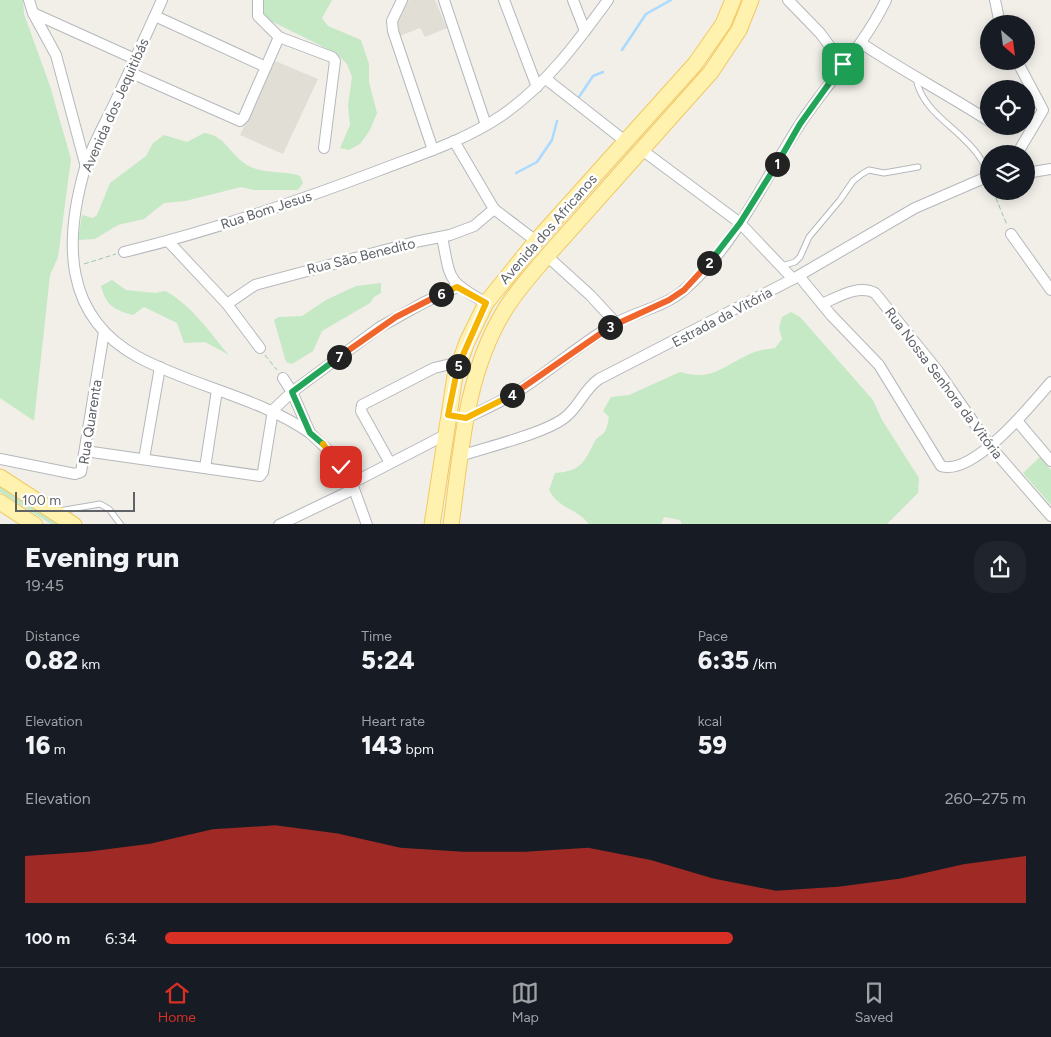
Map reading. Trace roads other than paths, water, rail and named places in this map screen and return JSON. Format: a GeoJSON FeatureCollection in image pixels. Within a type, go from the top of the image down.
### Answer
{"type":"FeatureCollection","features":[{"type":"Feature","properties":{"kind":"main road","name":"Avenida dos Africanos"},"geometry":{"type":"LineString","coordinates":[[432,524],[444,436],[459,362],[486,303],[536,241],[710,45],[723,24],[733,0]]}},
{"type":"Feature","properties":{"kind":"main road","name":"Avenida dos Africanos"},"geometry":{"type":"LineString","coordinates":[[451,524],[466,418],[476,375],[493,331],[512,299],[547,256],[717,64],[739,30],[751,0]]}},
{"type":"Feature","properties":{"kind":"main road"},"geometry":{"type":"LineString","coordinates":[[448,415],[466,418]]}},
{"type":"Feature","properties":{"kind":"main road"},"geometry":{"type":"LineString","coordinates":[[0,477],[74,524]]}},
{"type":"Feature","properties":{"kind":"main road"},"geometry":{"type":"LineString","coordinates":[[0,502],[35,524]]}},
{"type":"Feature","properties":{"kind":"street"},"geometry":{"type":"LineString","coordinates":[[29,0],[33,13],[56,55],[86,167]]}},
{"type":"Feature","properties":{"kind":"street"},"geometry":{"type":"LineString","coordinates":[[258,0],[258,16],[279,38],[332,57],[335,61],[324,148]]}},
{"type":"Feature","properties":{"kind":"street"},"geometry":{"type":"LineString","coordinates":[[402,0],[392,21],[393,31],[433,150]]}},
{"type":"Feature","properties":{"kind":"street"},"geometry":{"type":"LineString","coordinates":[[444,0],[486,126]]}},
{"type":"Feature","properties":{"kind":"street"},"geometry":{"type":"LineString","coordinates":[[504,0],[537,87]]}},
{"type":"Feature","properties":{"kind":"street"},"geometry":{"type":"LineString","coordinates":[[572,0],[586,31]]}},
{"type":"Feature","properties":{"kind":"street","name":"Rua Bom Jesus"},"geometry":{"type":"LineString","coordinates":[[124,252],[168,241],[298,201],[433,150],[486,126],[546,79],[586,31],[608,0]]}},
{"type":"Feature","properties":{"kind":"street"},"geometry":{"type":"LineString","coordinates":[[788,0],[820,33],[843,64]]}},
{"type":"Feature","properties":{"kind":"street"},"geometry":{"type":"LineString","coordinates":[[466,418],[525,387],[616,323],[669,300],[684,290],[704,269],[740,223],[800,124],[843,64],[862,43],[886,0]]}},
{"type":"Feature","properties":{"kind":"street"},"geometry":{"type":"LineString","coordinates":[[995,0],[998,15]]}},
{"type":"Feature","properties":{"kind":"street","name":"Avenida dos Jequitibás"},"geometry":{"type":"LineString","coordinates":[[158,1],[154,16],[86,167],[73,225],[72,247],[74,268],[86,308],[104,332],[129,351],[160,367],[273,410],[310,433]]}},
{"type":"Feature","properties":{"kind":"street"},"geometry":{"type":"LineString","coordinates":[[33,13],[135,59]]}},
{"type":"Feature","properties":{"kind":"street"},"geometry":{"type":"LineString","coordinates":[[154,16],[266,67]]}},
{"type":"Feature","properties":{"kind":"street"},"geometry":{"type":"LineString","coordinates":[[129,72],[237,120],[244,117],[279,38]]}},
{"type":"Feature","properties":{"kind":"street"},"geometry":{"type":"LineString","coordinates":[[862,43],[980,115]]}},
{"type":"Feature","properties":{"kind":"street"},"geometry":{"type":"LineString","coordinates":[[1022,70],[1043,110]]}},
{"type":"Feature","properties":{"kind":"street"},"geometry":{"type":"LineString","coordinates":[[546,79],[625,141]]}},
{"type":"Feature","properties":{"kind":"street"},"geometry":{"type":"LineString","coordinates":[[1022,145],[1043,110],[1051,102]]}},
{"type":"Feature","properties":{"kind":"street"},"geometry":{"type":"LineString","coordinates":[[454,141],[494,209],[536,241]]}},
{"type":"Feature","properties":{"kind":"street"},"geometry":{"type":"LineString","coordinates":[[642,150],[740,223],[781,266],[796,277],[822,304],[879,365],[941,466],[956,466],[990,446],[1018,422],[1051,382]]}},
{"type":"Feature","properties":{"kind":"street"},"geometry":{"type":"LineString","coordinates":[[1035,172],[1051,169]]}},
{"type":"Feature","properties":{"kind":"street","name":"Estrada da Vitória"},"geometry":{"type":"LineString","coordinates":[[460,456],[555,425],[572,412],[579,404],[582,394],[599,379],[796,277],[915,208],[980,180]]}},
{"type":"Feature","properties":{"kind":"street","name":"Rua São Benedito"},"geometry":{"type":"LineString","coordinates":[[227,304],[255,285],[415,242],[442,237],[474,226],[494,209]]}},
{"type":"Feature","properties":{"kind":"street"},"geometry":{"type":"LineString","coordinates":[[1011,234],[1051,290]]}},
{"type":"Feature","properties":{"kind":"street"},"geometry":{"type":"LineString","coordinates":[[442,237],[449,274],[457,287],[486,303]]}},
{"type":"Feature","properties":{"kind":"street"},"geometry":{"type":"LineString","coordinates":[[168,241],[227,304],[260,348]]}},
{"type":"Feature","properties":{"kind":"street"},"geometry":{"type":"LineString","coordinates":[[547,256],[590,294],[616,323]]}},
{"type":"Feature","properties":{"kind":"street"},"geometry":{"type":"LineString","coordinates":[[85,451],[260,476],[263,472],[273,410],[292,392],[380,327],[423,302],[457,287]]}},
{"type":"Feature","properties":{"kind":"street","name":"Rua Nossa Senhora da Vitória"},"geometry":{"type":"LineString","coordinates":[[822,304],[861,289],[868,289],[875,293],[938,371],[990,446],[1051,516]]}},
{"type":"Feature","properties":{"kind":"street","name":"Rua Quarenta"},"geometry":{"type":"LineString","coordinates":[[0,459],[78,474],[82,470],[104,332]]}},
{"type":"Feature","properties":{"kind":"street"},"geometry":{"type":"LineString","coordinates":[[390,463],[361,410],[362,405],[434,368],[459,362]]}},
{"type":"Feature","properties":{"kind":"street"},"geometry":{"type":"LineString","coordinates":[[144,459],[160,367]]}},
{"type":"Feature","properties":{"kind":"street"},"geometry":{"type":"LineString","coordinates":[[283,378],[292,392],[310,433],[330,451],[354,489],[364,524]]}},
{"type":"Feature","properties":{"kind":"street"},"geometry":{"type":"LineString","coordinates":[[205,468],[217,390]]}},
{"type":"Feature","properties":{"kind":"street"},"geometry":{"type":"LineString","coordinates":[[1018,422],[1051,460]]}},
{"type":"Feature","properties":{"kind":"street"},"geometry":{"type":"LineString","coordinates":[[360,479],[444,436]]}},
{"type":"Feature","properties":{"kind":"street","name":"Rua Quarenta"},"geometry":{"type":"LineString","coordinates":[[0,464],[13,460]]}},
{"type":"Feature","properties":{"kind":"street"},"geometry":{"type":"LineString","coordinates":[[279,524],[354,489]]}},
{"type":"Feature","properties":{"kind":"lane"},"geometry":{"type":"LineString","coordinates":[[916,77],[918,87],[939,116],[980,157]]}},
{"type":"Feature","properties":{"kind":"lane"},"geometry":{"type":"LineString","coordinates":[[781,266],[795,262],[800,257],[809,237],[840,200],[853,181],[862,174],[869,170],[884,173],[918,167]]}},
{"type":"Feature","properties":{"kind":"lane"},"geometry":{"type":"LineString","coordinates":[[54,512],[100,504],[109,509],[118,523]]}},
{"type":"Feature","properties":{"kind":"waterway"},"geometry":{"type":"LineString","coordinates":[[622,50],[646,14],[671,0]]}},
{"type":"Feature","properties":{"kind":"waterway"},"geometry":{"type":"LineString","coordinates":[[579,97],[593,76],[603,72]]}},
{"type":"Feature","properties":{"kind":"waterway"},"geometry":{"type":"LineString","coordinates":[[516,173],[537,162],[552,140],[557,121]]}}]}
